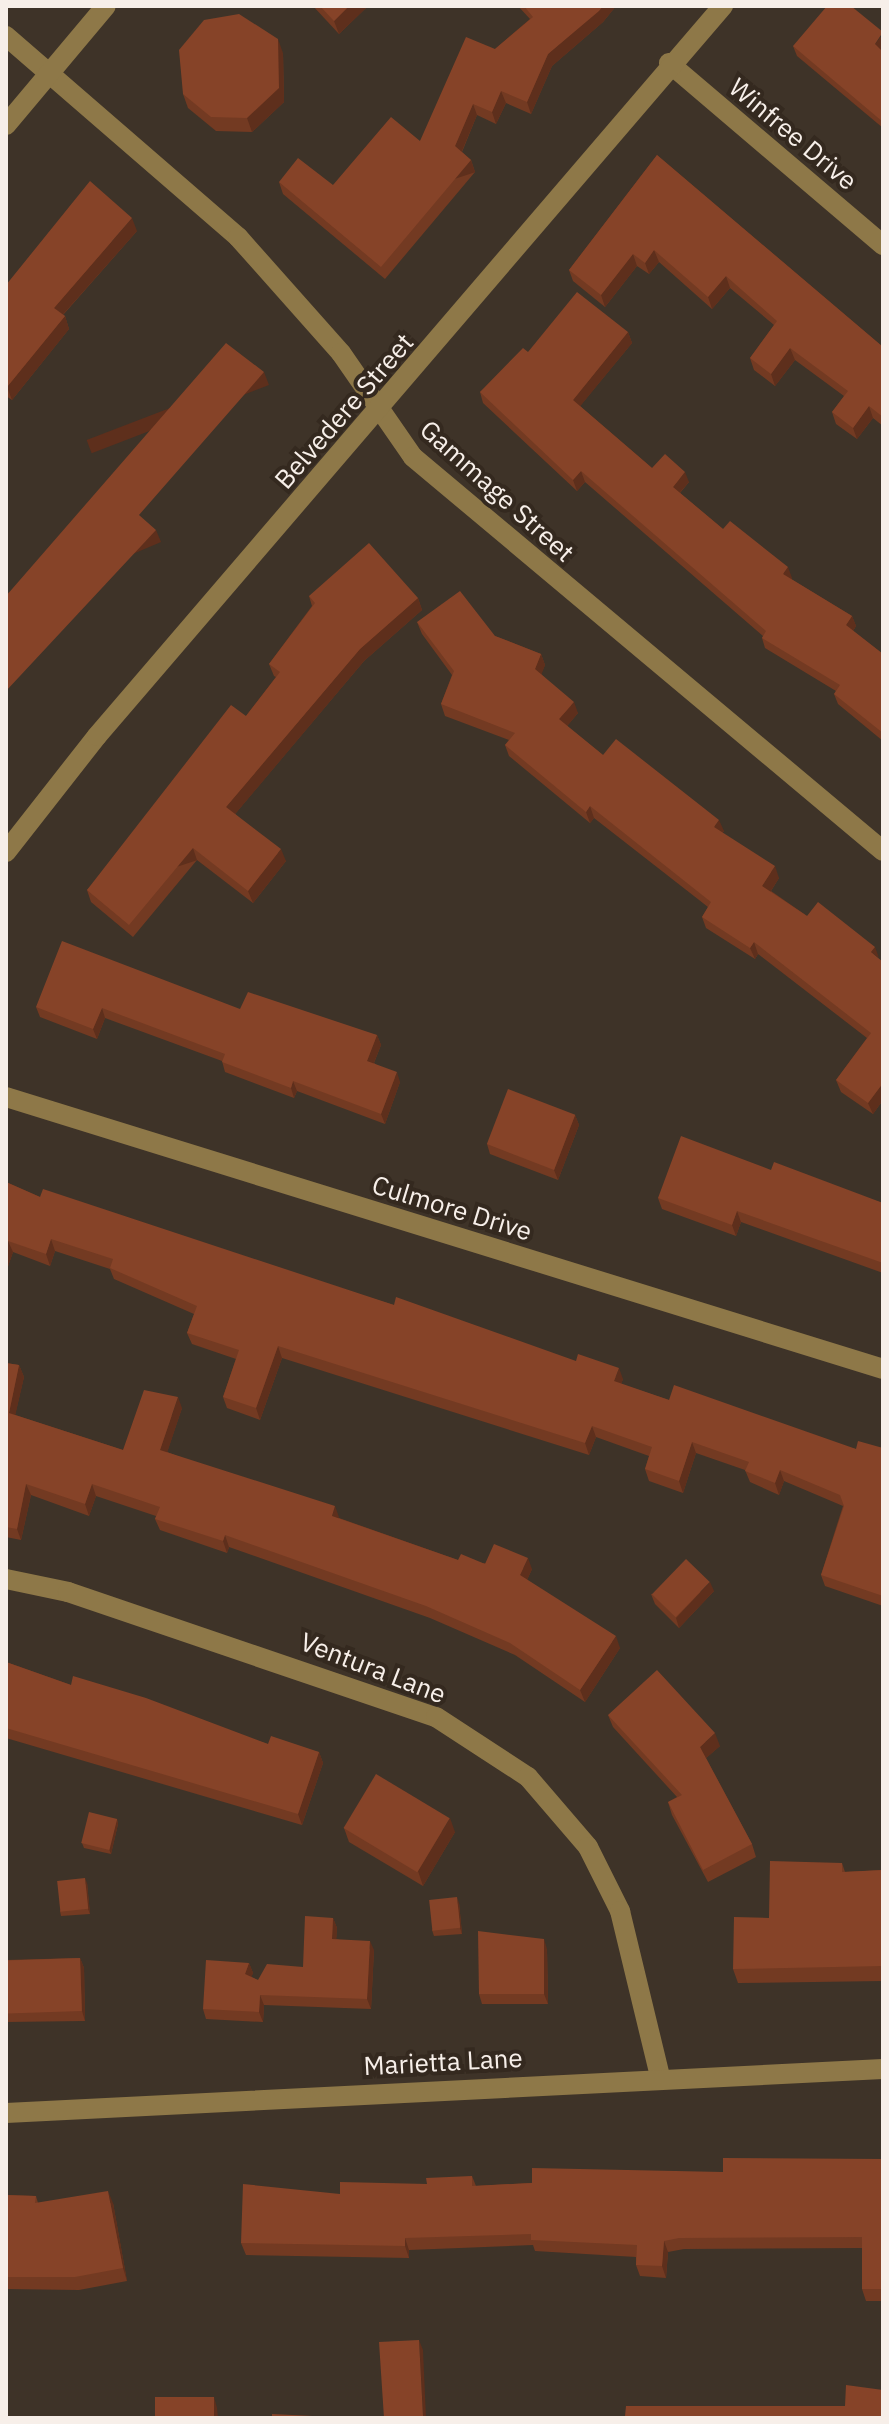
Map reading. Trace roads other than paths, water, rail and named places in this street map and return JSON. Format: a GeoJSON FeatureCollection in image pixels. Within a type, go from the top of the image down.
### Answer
{"type":"FeatureCollection","features":[{"type":"Feature","properties":{"kind":"street"},"geometry":{"type":"LineString","coordinates":[[6,125],[106,6]]}},
{"type":"Feature","properties":{"kind":"street","name":"Belvedere Street"},"geometry":{"type":"LineString","coordinates":[[6,852],[97,736],[379,412],[669,63],[723,6]]}},
{"type":"Feature","properties":{"kind":"street","name":"Gammage Street"},"geometry":{"type":"LineString","coordinates":[[6,36],[238,237],[341,353],[413,457],[883,851]]}},
{"type":"Feature","properties":{"kind":"street","name":"Winfree Drive"},"geometry":{"type":"LineString","coordinates":[[669,63],[883,245]]}},
{"type":"Feature","properties":{"kind":"street","name":"Culmore Drive"},"geometry":{"type":"LineString","coordinates":[[6,1097],[883,1369]]}},
{"type":"Feature","properties":{"kind":"street","name":"Ventura Lane"},"geometry":{"type":"LineString","coordinates":[[6,1579],[68,1592],[436,1717],[528,1777],[588,1847],[620,1911],[660,2076]]}},
{"type":"Feature","properties":{"kind":"street","name":"Marietta Lane"},"geometry":{"type":"LineString","coordinates":[[6,2113],[660,2076],[883,2069]]}}]}
